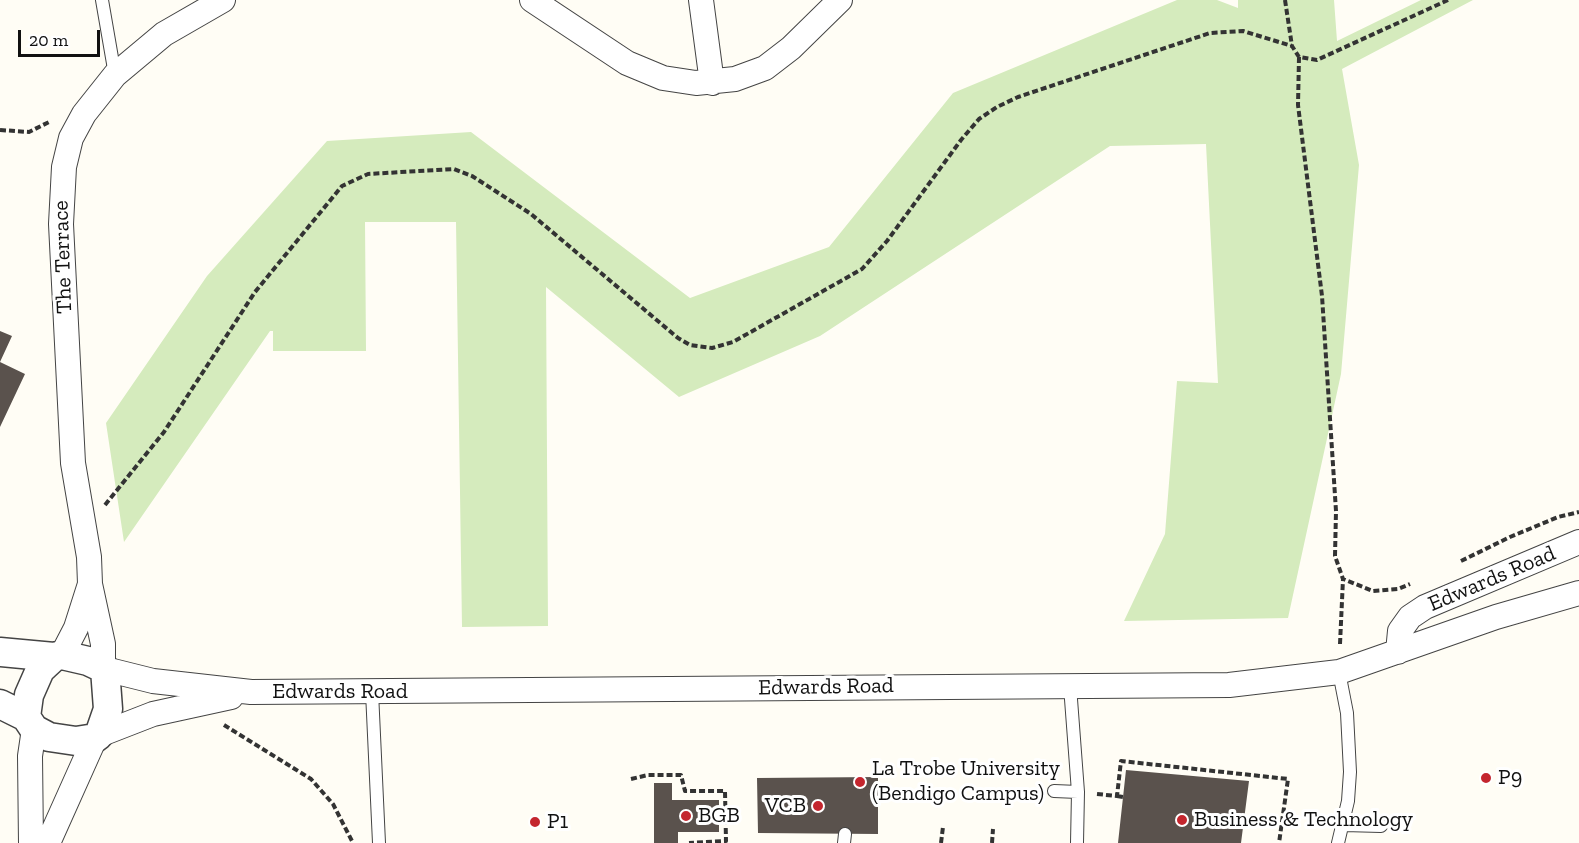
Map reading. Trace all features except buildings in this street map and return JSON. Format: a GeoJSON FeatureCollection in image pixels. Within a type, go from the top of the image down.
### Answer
{"type":"FeatureCollection","features":[{"type":"Feature","properties":{"kind":"street","name":"The Terrace"},"geometry":{"type":"LineString","coordinates":[[104,668],[103,644],[90,584],[89,557],[76,486],[71,438],[61,195],[64,167],[71,138],[84,114],[115,75],[164,34],[222,0]]}},
{"type":"Feature","properties":{"kind":"street"},"geometry":{"type":"LineString","coordinates":[[532,0],[608,52],[645,72],[679,82],[712,83],[735,79],[765,68],[791,48],[840,0]]}},
{"type":"Feature","properties":{"kind":"street"},"geometry":{"type":"LineString","coordinates":[[701,0],[712,83]]}},
{"type":"Feature","properties":{"kind":"street","name":"Edwards Road"},"geometry":{"type":"LineString","coordinates":[[1398,652],[1397,643],[1400,631],[1410,617],[1425,606],[1579,542]]}},
{"type":"Feature","properties":{"kind":"street","name":"The Terrace"},"geometry":{"type":"LineString","coordinates":[[58,656],[76,628],[90,584]]}},
{"type":"Feature","properties":{"kind":"street","name":"Edwards Road"},"geometry":{"type":"LineString","coordinates":[[104,668],[153,681],[251,692],[1229,685],[1398,652],[1496,617],[1579,593]]}},
{"type":"Feature","properties":{"kind":"street"},"geometry":{"type":"LineString","coordinates":[[0,652],[77,657],[104,668],[108,709],[48,843]]}},
{"type":"Feature","properties":{"kind":"street"},"geometry":{"type":"LineString","coordinates":[[32,843],[30,723],[34,682],[40,670],[58,656]]}},
{"type":"Feature","properties":{"kind":"street","name":"Edwards Road"},"geometry":{"type":"LineString","coordinates":[[97,736],[153,714],[251,692]]}},
{"type":"Feature","properties":{"kind":"street"},"geometry":{"type":"LineString","coordinates":[[0,704],[63,741],[97,736]]}},
{"type":"Feature","properties":{"kind":"lane"},"geometry":{"type":"LineString","coordinates":[[102,0],[115,75]]}},
{"type":"Feature","properties":{"kind":"lane"},"geometry":{"type":"LineString","coordinates":[[1338,843],[1344,825],[1349,792],[1350,741],[1339,662]]}},
{"type":"Feature","properties":{"kind":"lane"},"geometry":{"type":"LineString","coordinates":[[1070,686],[1078,792],[1077,843]]}},
{"type":"Feature","properties":{"kind":"lane"},"geometry":{"type":"LineString","coordinates":[[372,692],[379,843]]}},
{"type":"Feature","properties":{"kind":"lane"},"geometry":{"type":"LineString","coordinates":[[1054,791],[1078,792]]}},
{"type":"Feature","properties":{"kind":"lane"},"geometry":{"type":"LineString","coordinates":[[1344,825],[1381,826]]}},
{"type":"Feature","properties":{"kind":"path"},"geometry":{"type":"LineString","coordinates":[[1285,0],[1292,46],[1299,57],[1298,105],[1323,308],[1336,511],[1335,556],[1343,579],[1339,662]]}},
{"type":"Feature","properties":{"kind":"path"},"geometry":{"type":"LineString","coordinates":[[1299,57],[1317,60],[1337,53],[1448,0]]}},
{"type":"Feature","properties":{"kind":"path"},"geometry":{"type":"LineString","coordinates":[[84,522],[99,512],[139,466],[255,292],[342,186],[368,174],[454,169],[472,176],[531,214],[678,338],[700,347],[721,346],[862,269],[887,241],[961,140],[979,119],[997,106],[1210,33],[1243,31],[1292,46]]}},
{"type":"Feature","properties":{"kind":"path"},"geometry":{"type":"LineString","coordinates":[[0,130],[28,132],[53,120]]}},
{"type":"Feature","properties":{"kind":"path"},"geometry":{"type":"LineString","coordinates":[[1460,562],[1510,537],[1558,517],[1579,512]]}},
{"type":"Feature","properties":{"kind":"path"},"geometry":{"type":"LineString","coordinates":[[1343,579],[1373,591],[1398,589],[1419,580]]}},
{"type":"Feature","properties":{"kind":"path"},"geometry":{"type":"LineString","coordinates":[[221,722],[243,739],[311,779],[333,804],[353,843]]}},
{"type":"Feature","properties":{"kind":"path"},"geometry":{"type":"LineString","coordinates":[[1117,796],[1121,761],[1288,779],[1279,843]]}},
{"type":"Feature","properties":{"kind":"path"},"geometry":{"type":"LineString","coordinates":[[631,779],[648,775],[681,776],[685,791],[725,790],[726,841],[689,843]]}},
{"type":"Feature","properties":{"kind":"path"},"geometry":{"type":"LineString","coordinates":[[1078,792],[1123,797]]}},
{"type":"Feature","properties":{"kind":"path"},"geometry":{"type":"LineString","coordinates":[[941,843],[943,827]]}},
{"type":"Feature","properties":{"kind":"path"},"geometry":{"type":"LineString","coordinates":[[992,843],[993,829]]}},
{"type":"Feature","properties":{"kind":"green space"},"geometry":{"type":"Polygon","coordinates":[[[1177,0],[1217,0],[1238,8],[1238,0],[1334,0],[1337,41],[1421,0],[1473,0],[1342,69],[1359,165],[1341,374],[1288,618],[1124,621],[1165,534],[1177,381],[1218,383],[1206,144],[1110,146],[820,336],[679,397],[546,287],[548,626],[462,627],[456,222],[365,222],[366,351],[273,351],[273,331],[270,331],[124,542],[106,423],[207,276],[327,141],[471,132],[690,298],[829,247],[953,93],[1177,0]]]}},
{"type":"Feature","properties":{"kind":"place","name":"P9"},"geometry":{"type":"Point","coordinates":[1486,778]}},
{"type":"Feature","properties":{"kind":"place","name":"La Trobe University (Bendigo Campus)"},"geometry":{"type":"Point","coordinates":[860,782]}},
{"type":"Feature","properties":{"kind":"place","name":"VCB"},"geometry":{"type":"Point","coordinates":[818,806]}},
{"type":"Feature","properties":{"kind":"place","name":"BGB"},"geometry":{"type":"Point","coordinates":[686,816]}},
{"type":"Feature","properties":{"kind":"place","name":"Business & Technology"},"geometry":{"type":"Point","coordinates":[1182,820]}},
{"type":"Feature","properties":{"kind":"place","name":"P1"},"geometry":{"type":"Point","coordinates":[535,822]}}]}
